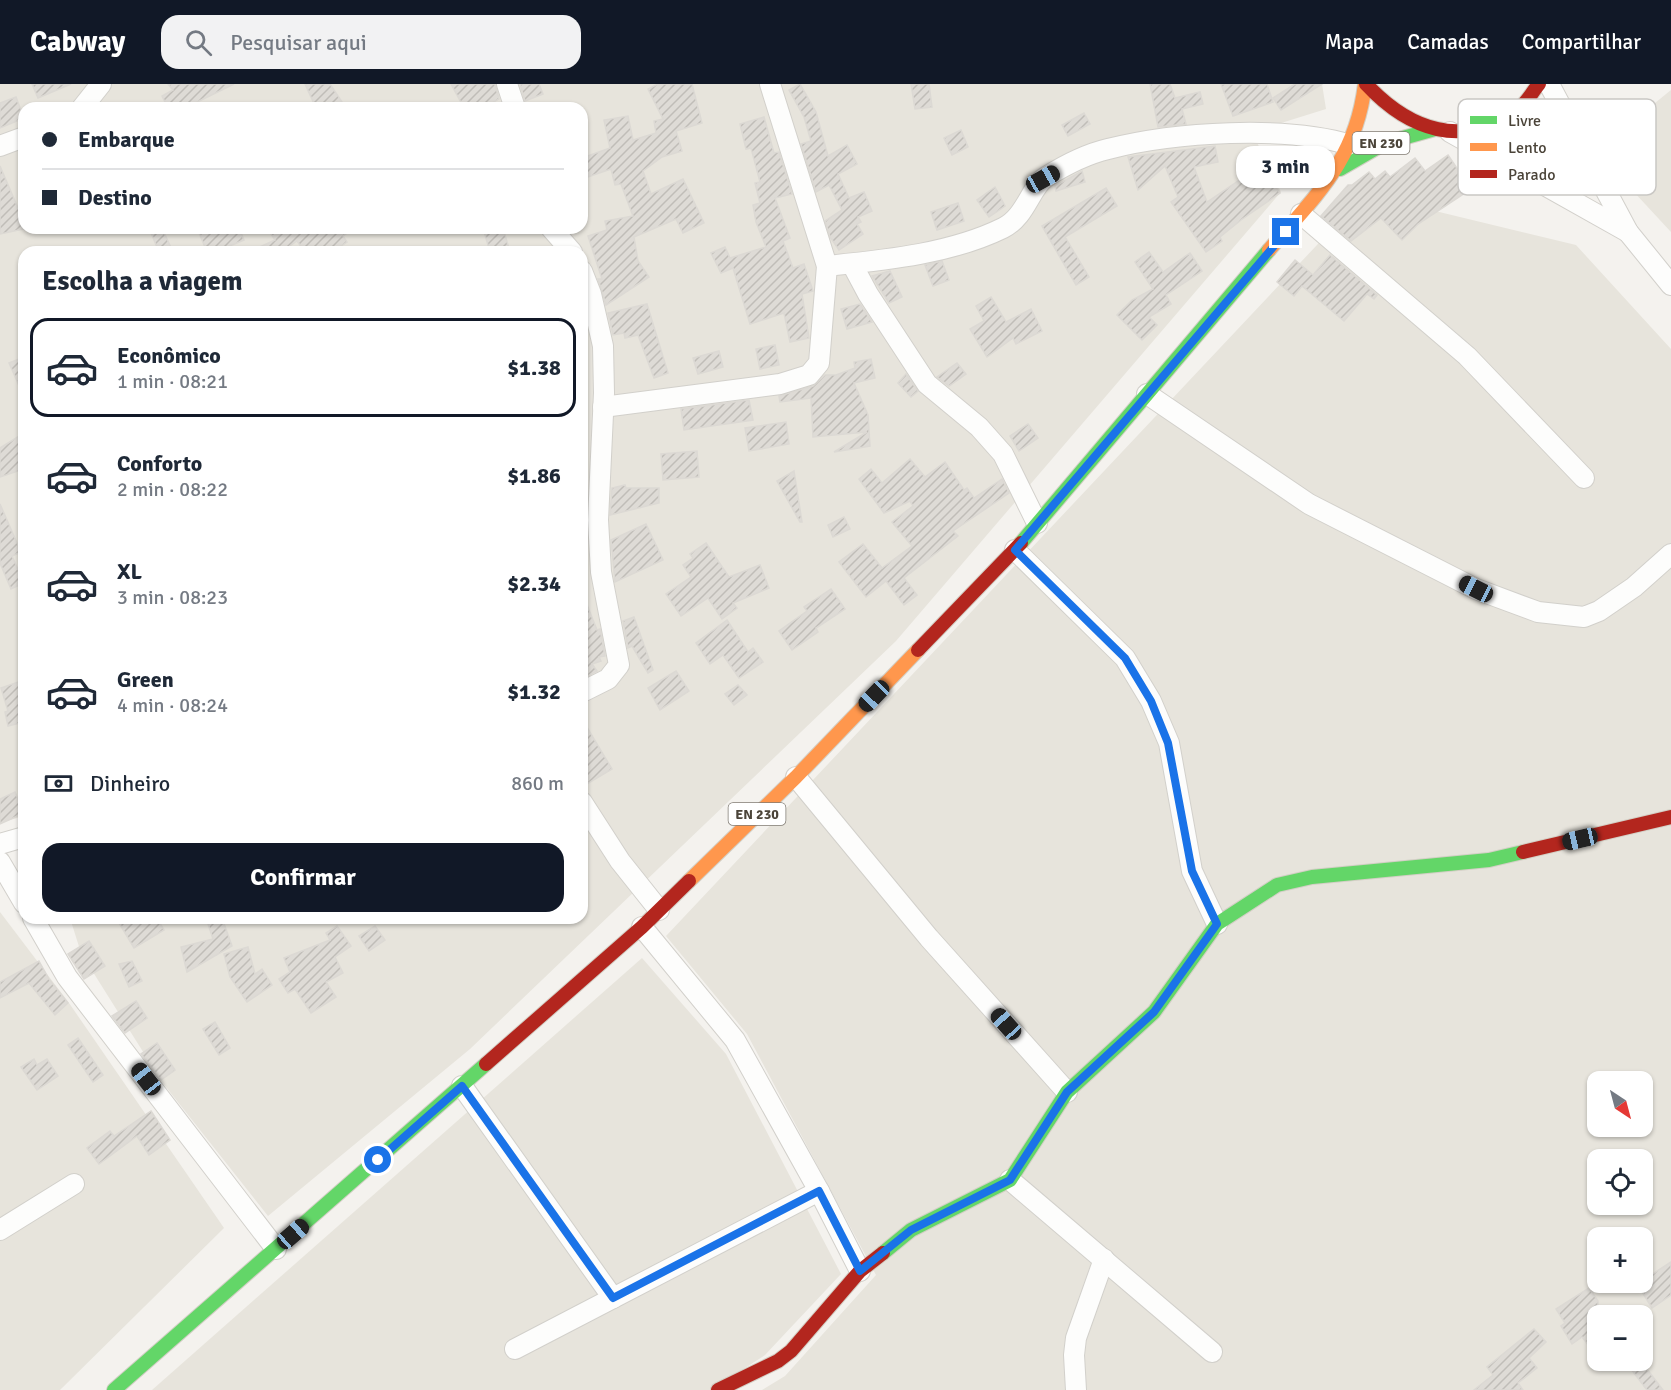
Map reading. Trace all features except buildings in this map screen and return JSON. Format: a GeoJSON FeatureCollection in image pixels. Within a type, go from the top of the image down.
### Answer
{"type":"FeatureCollection","features":[{"type":"Feature","properties":{"kind":"main road"},"geometry":{"type":"LineString","coordinates":[[1366,84],[1383,105],[1414,125],[1442,131],[1458,130]]}},
{"type":"Feature","properties":{"kind":"main road","name":"EN 230"},"geometry":{"type":"LineString","coordinates":[[114,1390],[642,927],[796,777],[1015,550],[1334,173],[1351,145],[1362,116],[1366,84]]}},
{"type":"Feature","properties":{"kind":"main road"},"geometry":{"type":"LineString","coordinates":[[1527,99],[1539,84]]}},
{"type":"Feature","properties":{"kind":"main road","name":"EN 230"},"geometry":{"type":"LineString","coordinates":[[1334,173],[1356,155],[1380,143],[1442,131]]}},
{"type":"Feature","properties":{"kind":"main road"},"geometry":{"type":"LineString","coordinates":[[718,1390],[778,1361],[791,1351],[860,1271],[911,1230],[1010,1180],[1067,1092],[1154,1012],[1217,924],[1277,885],[1312,877],[1489,860],[1671,817]]}},
{"type":"Feature","properties":{"kind":"street"},"geometry":{"type":"LineString","coordinates":[[86,102],[101,84]]}},
{"type":"Feature","properties":{"kind":"street"},"geometry":{"type":"LineString","coordinates":[[507,84],[513,102]]}},
{"type":"Feature","properties":{"kind":"street"},"geometry":{"type":"LineString","coordinates":[[603,407],[780,384],[808,375],[819,363],[827,266],[770,84]]}},
{"type":"Feature","properties":{"kind":"street"},"geometry":{"type":"LineString","coordinates":[[1549,84],[1557,99]]}},
{"type":"Feature","properties":{"kind":"street"},"geometry":{"type":"LineString","coordinates":[[1442,131],[1458,140]]}},
{"type":"Feature","properties":{"kind":"street"},"geometry":{"type":"LineString","coordinates":[[827,266],[852,264],[969,244],[1006,226],[1026,207],[1043,179],[1070,163],[1107,149],[1187,137],[1256,134],[1326,138],[1351,145]]}},
{"type":"Feature","properties":{"kind":"street"},"geometry":{"type":"LineString","coordinates":[[0,146],[18,140]]}},
{"type":"Feature","properties":{"kind":"street"},"geometry":{"type":"LineString","coordinates":[[1560,195],[1628,232]]}},
{"type":"Feature","properties":{"kind":"street"},"geometry":{"type":"LineString","coordinates":[[1608,195],[1628,232],[1671,285]]}},
{"type":"Feature","properties":{"kind":"street"},"geometry":{"type":"LineString","coordinates":[[1301,214],[1467,356],[1584,478]]}},
{"type":"Feature","properties":{"kind":"street"},"geometry":{"type":"LineString","coordinates":[[556,234],[567,246]]}},
{"type":"Feature","properties":{"kind":"street"},"geometry":{"type":"LineString","coordinates":[[852,264],[868,294],[927,384],[986,434],[1003,454],[1037,523]]}},
{"type":"Feature","properties":{"kind":"street"},"geometry":{"type":"LineString","coordinates":[[588,286],[603,346],[598,530],[601,572],[619,665],[608,679],[588,689]]}},
{"type":"Feature","properties":{"kind":"street"},"geometry":{"type":"LineString","coordinates":[[1147,394],[1309,504],[1476,589],[1538,612],[1584,617],[1592,614],[1634,587],[1671,554]]}},
{"type":"Feature","properties":{"kind":"street"},"geometry":{"type":"LineString","coordinates":[[1015,550],[1125,658],[1151,701],[1168,743],[1192,871],[1217,924]]}},
{"type":"Feature","properties":{"kind":"street"},"geometry":{"type":"LineString","coordinates":[[796,777],[929,938],[1067,1092]]}},
{"type":"Feature","properties":{"kind":"street"},"geometry":{"type":"LineString","coordinates":[[588,811],[620,861],[658,910]]}},
{"type":"Feature","properties":{"kind":"street"},"geometry":{"type":"LineString","coordinates":[[0,844],[18,839]]}},
{"type":"Feature","properties":{"kind":"street"},"geometry":{"type":"LineString","coordinates":[[0,862],[18,893]]}},
{"type":"Feature","properties":{"kind":"street"},"geometry":{"type":"LineString","coordinates":[[37,924],[67,976],[276,1249]]}},
{"type":"Feature","properties":{"kind":"street"},"geometry":{"type":"LineString","coordinates":[[642,927],[735,1040],[819,1191],[860,1271]]}},
{"type":"Feature","properties":{"kind":"street"},"geometry":{"type":"LineString","coordinates":[[462,1086],[613,1298]]}},
{"type":"Feature","properties":{"kind":"street"},"geometry":{"type":"LineString","coordinates":[[1010,1180],[1212,1352]]}},
{"type":"Feature","properties":{"kind":"street"},"geometry":{"type":"LineString","coordinates":[[0,1230],[74,1184]]}},
{"type":"Feature","properties":{"kind":"street"},"geometry":{"type":"LineString","coordinates":[[515,1349],[819,1191]]}},
{"type":"Feature","properties":{"kind":"street"},"geometry":{"type":"LineString","coordinates":[[1076,1390],[1074,1355],[1076,1338],[1104,1259]]}},
{"type":"Feature","properties":{"kind":"shaded area"},"geometry":{"type":"Polygon","coordinates":[[[0,84],[1322,84],[1326,109],[1252,132],[1281,192],[896,641],[470,1049],[268,1216],[162,1082],[81,953],[72,924],[588,924],[588,246],[18,246],[18,818],[0,823],[0,84]]]}},
{"type":"Feature","properties":{"kind":"shaded area"},"geometry":{"type":"Polygon","coordinates":[[[1671,90],[1671,232],[1637,195],[1656,195],[1656,102],[1671,90]]]}},
{"type":"Feature","properties":{"kind":"shaded area"},"geometry":{"type":"Polygon","coordinates":[[[1365,194],[1576,245],[1671,349],[1671,1390],[762,1390],[785,1376],[876,1275],[747,1034],[666,936],[1365,194]]]}},
{"type":"Feature","properties":{"kind":"shaded area"},"geometry":{"type":"Polygon","coordinates":[[[0,912],[69,1003],[224,1228],[60,1390],[0,1390],[0,912]]]}},
{"type":"Feature","properties":{"kind":"shaded area"},"geometry":{"type":"Polygon","coordinates":[[[642,958],[726,1054],[841,1274],[765,1355],[711,1390],[152,1390],[642,958]]]}},
{"type":"Feature","properties":{"kind":"traffic: fast"},"geometry":{"type":"LineString","coordinates":[[1340,169],[1385,143],[1435,129]]}},
{"type":"Feature","properties":{"kind":"traffic: fast"},"geometry":{"type":"LineString","coordinates":[[1021,543],[1269,250]]}},
{"type":"Feature","properties":{"kind":"traffic: fast"},"geometry":{"type":"LineString","coordinates":[[883,1253],[911,1230],[1010,1180],[1067,1092],[1154,1012],[1217,924],[1277,885],[1312,877],[1489,860],[1523,852]]}},
{"type":"Feature","properties":{"kind":"traffic: fast"},"geometry":{"type":"LineString","coordinates":[[114,1390],[486,1064]]}},
{"type":"Feature","properties":{"kind":"traffic: slow"},"geometry":{"type":"LineString","coordinates":[[1269,250],[1318,193],[1343,155],[1353,134],[1365,84]]}},
{"type":"Feature","properties":{"kind":"traffic: slow"},"geometry":{"type":"LineString","coordinates":[[689,881],[796,777],[918,650]]}},
{"type":"Feature","properties":{"kind":"traffic: jam"},"geometry":{"type":"LineString","coordinates":[[1366,84],[1400,113],[1418,123],[1438,129],[1458,131]]}},
{"type":"Feature","properties":{"kind":"traffic: jam"},"geometry":{"type":"LineString","coordinates":[[1528,99],[1539,84]]}},
{"type":"Feature","properties":{"kind":"traffic: jam"},"geometry":{"type":"LineString","coordinates":[[918,650],[1021,543]]}},
{"type":"Feature","properties":{"kind":"traffic: jam"},"geometry":{"type":"LineString","coordinates":[[1523,852],[1671,817]]}},
{"type":"Feature","properties":{"kind":"traffic: jam"},"geometry":{"type":"LineString","coordinates":[[486,1064],[642,927],[689,881]]}},
{"type":"Feature","properties":{"kind":"traffic: jam"},"geometry":{"type":"LineString","coordinates":[[718,1390],[778,1361],[791,1351],[860,1271],[883,1253]]}},
{"type":"Feature","properties":{"kind":"route"},"geometry":{"type":"LineString","coordinates":[[378,1160],[462,1086],[613,1298],[819,1191],[860,1271],[911,1230],[1010,1180],[1067,1092],[1154,1012],[1187,969],[1217,924],[1192,871],[1168,743],[1151,701],[1125,658],[1015,550],[1286,232]]}}]}
